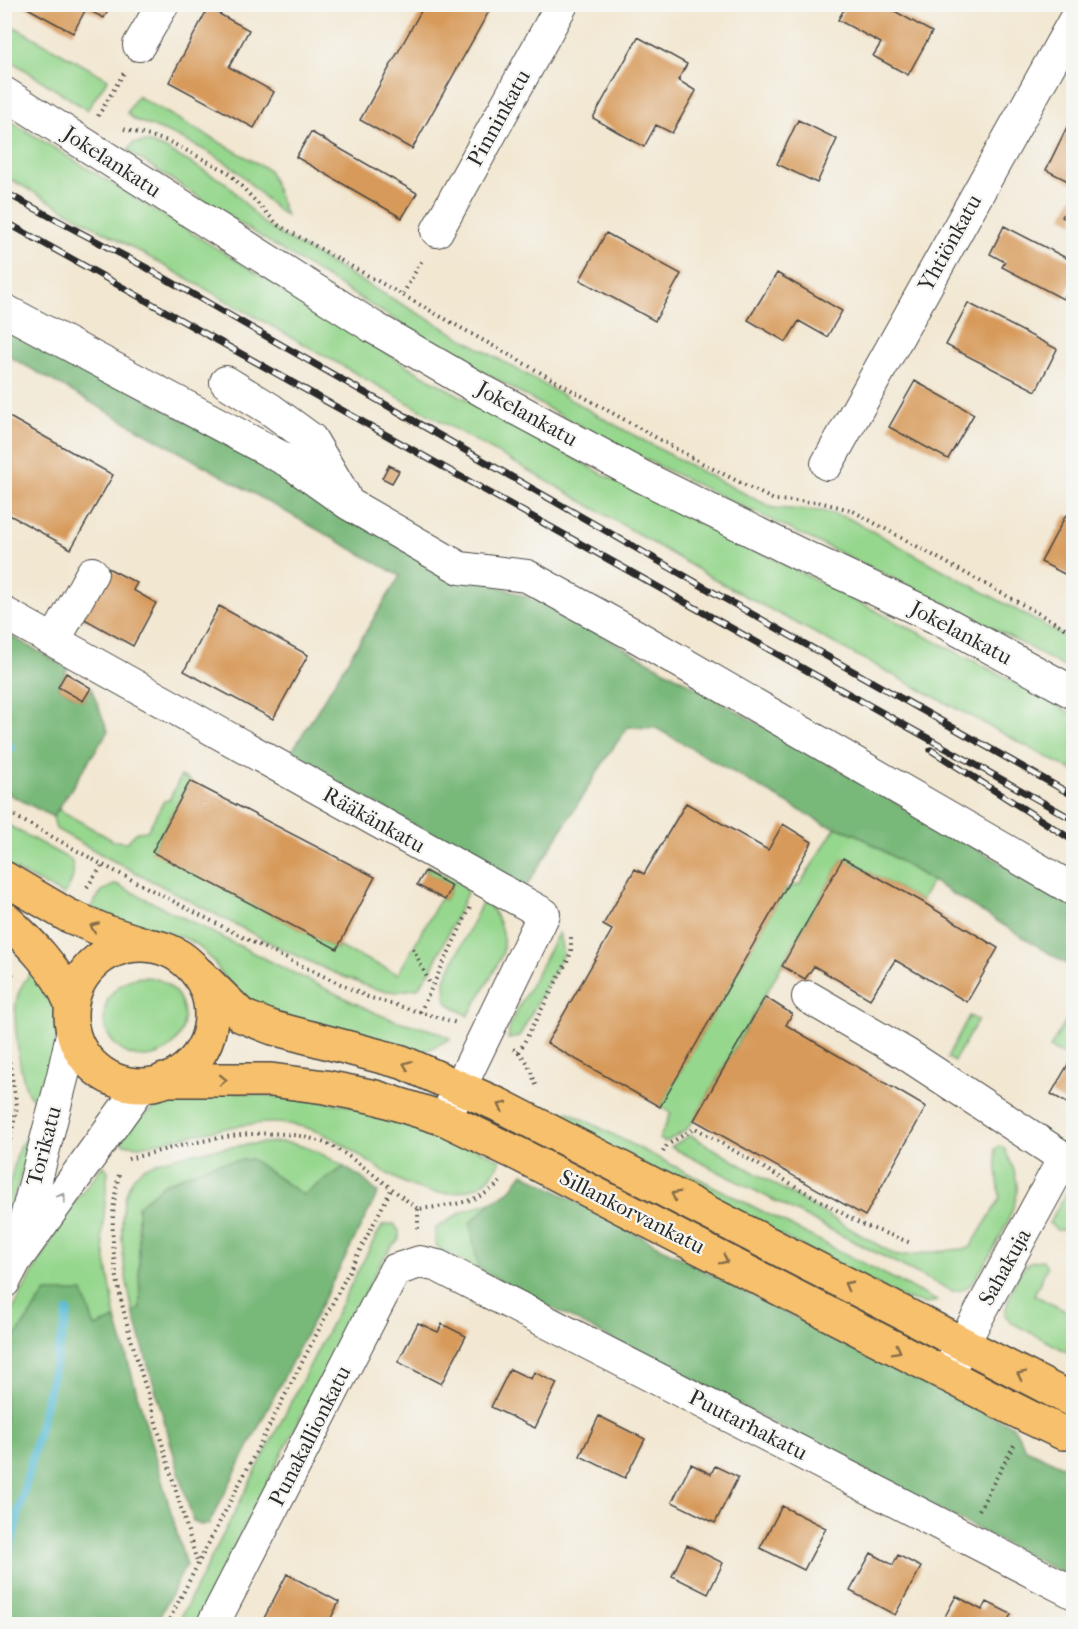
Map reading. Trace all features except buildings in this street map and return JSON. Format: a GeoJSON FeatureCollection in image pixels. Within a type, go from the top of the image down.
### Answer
{"type":"FeatureCollection","features":[{"type":"Feature","properties":{"kind":"main road"},"geometry":{"type":"LineString","coordinates":[[4,878],[67,915],[108,932],[167,949],[189,963],[199,974],[210,997],[213,1018],[207,1043],[201,1055],[188,1070],[152,1083],[117,1082],[103,1075],[81,1052],[62,982],[43,957],[4,918]]}},
{"type":"Feature","properties":{"kind":"main road"},"geometry":{"type":"LineString","coordinates":[[71,1016],[77,983],[86,970],[104,956],[124,949],[149,945]]}},
{"type":"Feature","properties":{"kind":"main road","name":"Sillankorvankatu"},"geometry":{"type":"LineString","coordinates":[[199,974],[242,1016],[273,1028],[402,1062],[461,1087],[649,1181],[963,1346],[1074,1401]]}},
{"type":"Feature","properties":{"kind":"main road","name":"Sillankorvankatu"},"geometry":{"type":"LineString","coordinates":[[152,1083],[271,1080],[325,1087],[375,1097],[445,1119],[518,1154],[946,1375],[1064,1433],[1074,1433]]}},
{"type":"Feature","properties":{"kind":"street"},"geometry":{"type":"LineString","coordinates":[[139,45],[163,4]]}},
{"type":"Feature","properties":{"kind":"street","name":"Pinninkatu"},"geometry":{"type":"LineString","coordinates":[[437,231],[562,4]]}},
{"type":"Feature","properties":{"kind":"street","name":"Yhtiönkatu"},"geometry":{"type":"LineString","coordinates":[[827,464],[1074,21]]}},
{"type":"Feature","properties":{"kind":"street","name":"Jokelankatu"},"geometry":{"type":"LineString","coordinates":[[4,93],[373,327],[485,392],[643,477],[935,618],[1074,693]]}},
{"type":"Feature","properties":{"kind":"street"},"geometry":{"type":"LineString","coordinates":[[4,310],[288,461],[349,504],[460,568],[527,576],[636,636],[1074,890]]}},
{"type":"Feature","properties":{"kind":"street"},"geometry":{"type":"LineString","coordinates":[[226,382],[270,409],[311,439],[349,504]]}},
{"type":"Feature","properties":{"kind":"street"},"geometry":{"type":"LineString","coordinates":[[54,642],[92,573]]}},
{"type":"Feature","properties":{"kind":"street","name":"Rääkänkatu"},"geometry":{"type":"LineString","coordinates":[[4,613],[544,914],[445,1119]]}},
{"type":"Feature","properties":{"kind":"street","name":"Sahakuja"},"geometry":{"type":"LineString","coordinates":[[808,996],[906,1054],[1064,1158],[946,1375]]}},
{"type":"Feature","properties":{"kind":"street","name":"Torikatu"},"geometry":{"type":"LineString","coordinates":[[10,1272],[63,1075],[71,1016]]}},
{"type":"Feature","properties":{"kind":"street","name":"Torikatu"},"geometry":{"type":"LineString","coordinates":[[10,1272],[111,1154],[152,1083]]}},
{"type":"Feature","properties":{"kind":"street","name":"Puutarhakatu"},"geometry":{"type":"LineString","coordinates":[[420,1262],[438,1266],[1074,1593]]}},
{"type":"Feature","properties":{"kind":"street","name":"Punakallionkatu"},"geometry":{"type":"LineString","coordinates":[[213,1624],[394,1270],[420,1262]]}},
{"type":"Feature","properties":{"kind":"path"},"geometry":{"type":"LineString","coordinates":[[93,124],[139,45]]}},
{"type":"Feature","properties":{"kind":"path"},"geometry":{"type":"LineString","coordinates":[[113,128],[134,131],[168,141],[228,172],[278,225],[696,460],[774,500],[819,502],[851,510],[1074,633]]}},
{"type":"Feature","properties":{"kind":"path"},"geometry":{"type":"LineString","coordinates":[[403,294],[437,231]]}},
{"type":"Feature","properties":{"kind":"path"},"geometry":{"type":"LineString","coordinates":[[420,1012],[483,881]]}},
{"type":"Feature","properties":{"kind":"path"},"geometry":{"type":"LineString","coordinates":[[412,948],[431,987]]}},
{"type":"Feature","properties":{"kind":"path"},"geometry":{"type":"LineString","coordinates":[[4,1032],[17,1106],[10,1141]]}},
{"type":"Feature","properties":{"kind":"path"},"geometry":{"type":"LineString","coordinates":[[17,1106],[34,1118],[49,1124]]}},
{"type":"Feature","properties":{"kind":"path"},"geometry":{"type":"LineString","coordinates":[[663,1153],[667,1145],[695,1128],[861,1224],[911,1243]]}},
{"type":"Feature","properties":{"kind":"path"},"geometry":{"type":"LineString","coordinates":[[198,1565],[127,1324],[120,1293],[111,1232],[113,1204],[111,1154],[246,1133],[295,1134],[328,1145],[354,1161],[418,1209],[459,1203],[475,1198],[498,1184],[518,1154]]}},
{"type":"Feature","properties":{"kind":"path"},"geometry":{"type":"LineString","coordinates":[[167,1624],[391,1190]]}},
{"type":"Feature","properties":{"kind":"green space"},"geometry":{"type":"Polygon","coordinates":[[[4,21],[108,79],[87,110],[5,57],[4,21]]]}},
{"type":"Feature","properties":{"kind":"green space"},"geometry":{"type":"Polygon","coordinates":[[[137,96],[269,170],[286,216],[238,172],[220,159],[184,140],[135,120],[127,113],[137,96]]]}},
{"type":"Feature","properties":{"kind":"green space"},"geometry":{"type":"Polygon","coordinates":[[[4,117],[417,372],[608,477],[806,575],[1073,714],[1073,771],[721,583],[563,490],[5,176],[4,117]]]}},
{"type":"Feature","properties":{"kind":"green space"},"geometry":{"type":"Polygon","coordinates":[[[147,142],[164,148],[226,183],[262,222],[284,237],[700,471],[773,508],[822,511],[848,518],[1073,641],[1073,672],[916,589],[601,437],[495,379],[336,284],[128,151],[133,143],[147,142]]]}},
{"type":"Feature","properties":{"kind":"green space"},"geometry":{"type":"Polygon","coordinates":[[[4,321],[459,571],[545,604],[679,678],[1073,904],[1073,968],[856,834],[822,823],[656,728],[628,727],[608,755],[526,887],[289,756],[400,576],[5,354],[4,321]]]}},
{"type":"Feature","properties":{"kind":"green space"},"geometry":{"type":"Polygon","coordinates":[[[4,632],[68,668],[58,687],[83,701],[91,688],[108,731],[53,817],[5,792],[4,632]]]}},
{"type":"Feature","properties":{"kind":"green space"},"geometry":{"type":"Polygon","coordinates":[[[181,776],[190,781],[152,851],[337,949],[339,947],[398,974],[441,898],[445,900],[452,886],[425,871],[428,866],[463,885],[467,893],[431,970],[418,988],[396,992],[374,989],[330,971],[282,949],[56,829],[53,817],[58,809],[114,841],[127,842],[137,832],[147,831],[164,801],[169,800],[181,776]]]}},
{"type":"Feature","properties":{"kind":"green space"},"geometry":{"type":"Polygon","coordinates":[[[4,823],[71,860],[72,878],[64,895],[5,865],[4,823]]]}},
{"type":"Feature","properties":{"kind":"green space"},"geometry":{"type":"Polygon","coordinates":[[[836,827],[856,834],[932,881],[921,901],[843,858],[694,1120],[685,1131],[666,1142],[659,1139],[671,1113],[660,1107],[785,889],[800,884],[836,827]]]}},
{"type":"Feature","properties":{"kind":"green space"},"geometry":{"type":"Polygon","coordinates":[[[116,884],[378,1014],[442,1034],[451,1039],[425,1051],[401,1049],[262,1012],[225,979],[214,962],[198,945],[163,932],[139,928],[90,908],[102,891],[116,884]]]}},
{"type":"Feature","properties":{"kind":"green space"},"geometry":{"type":"Polygon","coordinates":[[[484,899],[499,922],[503,936],[503,950],[494,972],[468,1016],[446,1002],[445,979],[484,899]]]}},
{"type":"Feature","properties":{"kind":"green space"},"geometry":{"type":"Polygon","coordinates":[[[559,932],[563,954],[519,1037],[508,1039],[510,1024],[559,932]]]}},
{"type":"Feature","properties":{"kind":"green space"},"geometry":{"type":"Polygon","coordinates":[[[36,967],[48,983],[54,1000],[57,1030],[52,1060],[38,1102],[29,1094],[25,1085],[15,1022],[19,993],[26,979],[36,967]]]}},
{"type":"Feature","properties":{"kind":"green space"},"geometry":{"type":"Polygon","coordinates":[[[144,977],[159,980],[172,989],[181,1002],[184,1017],[181,1032],[172,1045],[159,1054],[144,1057],[129,1054],[116,1045],[107,1032],[104,1017],[107,1002],[116,989],[129,980],[144,977]]]}},
{"type":"Feature","properties":{"kind":"green space"},"geometry":{"type":"Polygon","coordinates":[[[1073,1008],[1073,1054],[1071,1059],[1050,1048],[1073,1008]]]}},
{"type":"Feature","properties":{"kind":"green space"},"geometry":{"type":"Polygon","coordinates":[[[969,1016],[978,1020],[954,1061],[947,1058],[969,1016]]]}},
{"type":"Feature","properties":{"kind":"green space"},"geometry":{"type":"Polygon","coordinates":[[[236,1092],[323,1101],[389,1116],[427,1128],[501,1160],[490,1177],[478,1186],[459,1192],[441,1193],[408,1185],[332,1138],[294,1125],[271,1123],[234,1126],[139,1146],[124,1144],[121,1141],[131,1127],[156,1108],[187,1098],[236,1092]]]}},
{"type":"Feature","properties":{"kind":"green space"},"geometry":{"type":"Polygon","coordinates":[[[554,1111],[569,1112],[937,1301],[926,1304],[904,1299],[549,1117],[554,1111]]]}},
{"type":"Feature","properties":{"kind":"green space"},"geometry":{"type":"Polygon","coordinates":[[[32,1132],[20,1178],[5,1220],[5,1202],[19,1146],[32,1132]]]}},
{"type":"Feature","properties":{"kind":"green space"},"geometry":{"type":"Polygon","coordinates":[[[690,1135],[897,1256],[970,1248],[1000,1199],[995,1149],[999,1146],[1004,1148],[1015,1174],[1017,1191],[1011,1213],[991,1254],[969,1286],[959,1291],[952,1291],[671,1147],[690,1135]]]}},
{"type":"Feature","properties":{"kind":"green space"},"geometry":{"type":"Polygon","coordinates":[[[281,1142],[314,1150],[344,1167],[303,1195],[251,1159],[138,1206],[140,1309],[133,1312],[126,1279],[122,1217],[125,1198],[131,1182],[141,1170],[152,1164],[187,1154],[281,1142]]]}},
{"type":"Feature","properties":{"kind":"green space"},"geometry":{"type":"Polygon","coordinates":[[[251,1159],[303,1195],[344,1167],[362,1178],[378,1193],[209,1524],[200,1525],[193,1521],[133,1312],[140,1309],[138,1206],[164,1184],[212,1164],[251,1159]]]}},
{"type":"Feature","properties":{"kind":"green space"},"geometry":{"type":"Polygon","coordinates":[[[103,1165],[108,1171],[102,1236],[116,1319],[95,1327],[46,1292],[5,1352],[5,1326],[24,1288],[72,1206],[103,1165]]]}},
{"type":"Feature","properties":{"kind":"green space"},"geometry":{"type":"Polygon","coordinates":[[[523,1173],[744,1292],[1013,1426],[1026,1449],[1073,1471],[1073,1579],[479,1270],[470,1223],[493,1201],[509,1192],[523,1173]]]}},
{"type":"Feature","properties":{"kind":"green space"},"geometry":{"type":"Polygon","coordinates":[[[1073,1181],[1073,1213],[1064,1230],[1057,1230],[1049,1223],[1073,1181]]]}},
{"type":"Feature","properties":{"kind":"green space"},"geometry":{"type":"Polygon","coordinates":[[[493,1201],[470,1223],[479,1270],[445,1253],[435,1244],[435,1229],[460,1213],[493,1201]]]}},
{"type":"Feature","properties":{"kind":"green space"},"geometry":{"type":"Polygon","coordinates":[[[394,1224],[399,1231],[399,1240],[391,1247],[379,1266],[194,1624],[182,1624],[182,1615],[374,1240],[383,1225],[394,1224]]]}},
{"type":"Feature","properties":{"kind":"green space"},"geometry":{"type":"Polygon","coordinates":[[[1043,1260],[1047,1267],[1034,1295],[1073,1315],[1073,1355],[1012,1323],[1005,1315],[1018,1276],[1028,1264],[1043,1260]]]}},
{"type":"Feature","properties":{"kind":"green space"},"geometry":{"type":"Polygon","coordinates":[[[46,1292],[83,1292],[95,1327],[116,1319],[186,1565],[156,1624],[5,1624],[5,1352],[46,1292]]]}},
{"type":"Feature","properties":{"kind":"waterway"},"geometry":{"type":"LineString","coordinates":[[4,742],[11,748]]}},
{"type":"Feature","properties":{"kind":"waterway"},"geometry":{"type":"LineString","coordinates":[[4,1572],[68,1312]]}},
{"type":"Feature","properties":{"kind":"railway"},"geometry":{"type":"LineString","coordinates":[[4,192],[147,268],[1074,796]]}},
{"type":"Feature","properties":{"kind":"railway"},"geometry":{"type":"LineString","coordinates":[[4,221],[1074,820]]}},
{"type":"Feature","properties":{"kind":"railway"},"geometry":{"type":"LineString","coordinates":[[931,750],[1074,841]]}}]}
